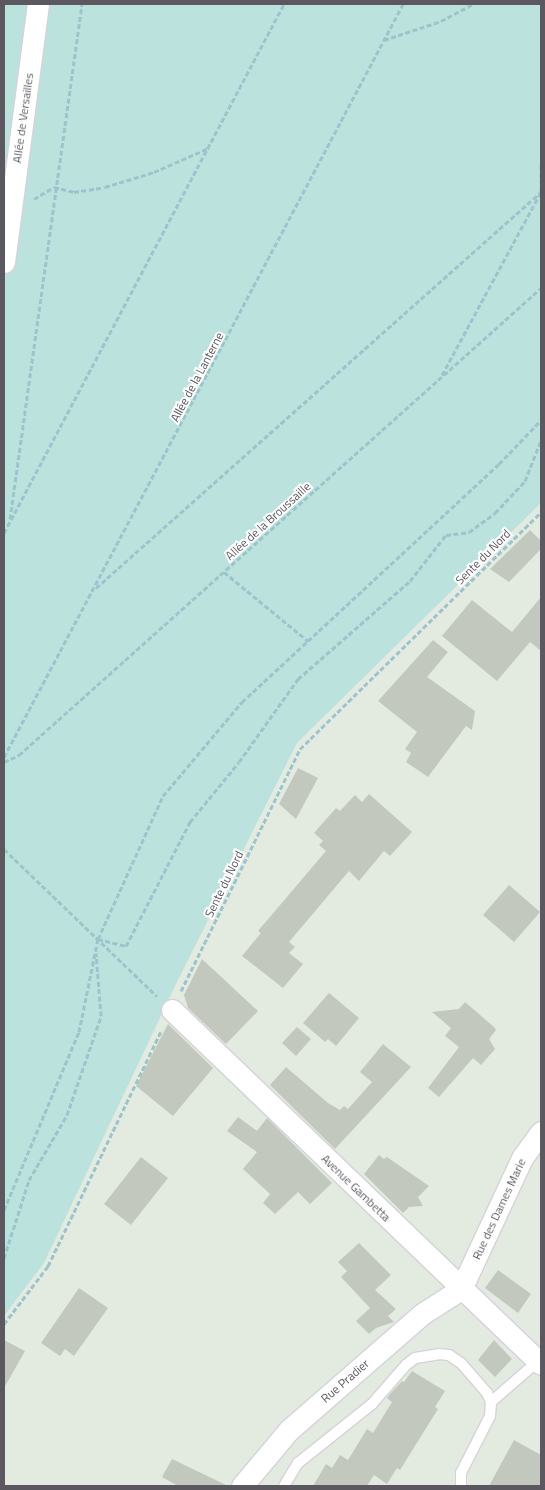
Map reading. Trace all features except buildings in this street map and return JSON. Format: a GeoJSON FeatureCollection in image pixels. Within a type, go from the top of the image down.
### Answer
{"type":"FeatureCollection","features":[{"type":"Feature","properties":{"kind":"street","name":"Allée de Versailles"},"geometry":{"type":"LineString","coordinates":[[4,262],[38,4]]}},
{"type":"Feature","properties":{"kind":"street","name":"Avenue Gambetta"},"geometry":{"type":"LineString","coordinates":[[172,1010],[540,1363]]}},
{"type":"Feature","properties":{"kind":"street","name":"Rue des Dames Marie"},"geometry":{"type":"LineString","coordinates":[[461,1289],[522,1158],[541,1132]]}},
{"type":"Feature","properties":{"kind":"street","name":"Rue Pradier"},"geometry":{"type":"LineString","coordinates":[[242,1486],[289,1430],[422,1314],[461,1289]]}},
{"type":"Feature","properties":{"kind":"lane"},"geometry":{"type":"LineString","coordinates":[[284,1486],[298,1463],[372,1404],[415,1358],[438,1354],[450,1356],[461,1363],[488,1393],[491,1402],[490,1416],[461,1472],[461,1486]]}},
{"type":"Feature","properties":{"kind":"lane"},"geometry":{"type":"LineString","coordinates":[[491,1402],[540,1363]]}},
{"type":"Feature","properties":{"kind":"path"},"geometry":{"type":"LineString","coordinates":[[10,522],[38,336],[54,188],[82,4]]}},
{"type":"Feature","properties":{"kind":"path"},"geometry":{"type":"LineString","coordinates":[[4,533],[210,148],[284,4]]}},
{"type":"Feature","properties":{"kind":"path","name":"Allée de la Lanterne"},"geometry":{"type":"LineString","coordinates":[[4,757],[403,4]]}},
{"type":"Feature","properties":{"kind":"path"},"geometry":{"type":"LineString","coordinates":[[384,40],[441,21],[473,4]]}},
{"type":"Feature","properties":{"kind":"path"},"geometry":{"type":"LineString","coordinates":[[10,213],[54,188],[74,192],[105,187],[154,172],[210,148]]}},
{"type":"Feature","properties":{"kind":"path"},"geometry":{"type":"LineString","coordinates":[[440,379],[541,192],[541,163]]}},
{"type":"Feature","properties":{"kind":"path"},"geometry":{"type":"LineString","coordinates":[[94,590],[541,192]]}},
{"type":"Feature","properties":{"kind":"path","name":"Allée de la Broussaille"},"geometry":{"type":"LineString","coordinates":[[4,762],[19,755],[541,288]]}},
{"type":"Feature","properties":{"kind":"path"},"geometry":{"type":"LineString","coordinates":[[4,1210],[79,1032],[98,939],[163,796],[242,702],[499,464],[541,420]]}},
{"type":"Feature","properties":{"kind":"path"},"geometry":{"type":"LineString","coordinates":[[98,939],[126,946],[190,822],[239,762],[298,679],[410,581],[446,535],[468,532],[495,513],[526,482],[541,440]]}},
{"type":"Feature","properties":{"kind":"path","name":"Sente du Nord"},"geometry":{"type":"LineString","coordinates":[[4,1324],[48,1266],[300,749],[541,512]]}},
{"type":"Feature","properties":{"kind":"path"},"geometry":{"type":"LineString","coordinates":[[224,572],[308,641]]}},
{"type":"Feature","properties":{"kind":"path"},"geometry":{"type":"LineString","coordinates":[[4,849],[172,1010]]}},
{"type":"Feature","properties":{"kind":"path"},"geometry":{"type":"LineString","coordinates":[[4,1258],[29,1180],[67,1115],[101,1016],[95,948]]}},
{"type":"Feature","properties":{"kind":"shaded area"},"geometry":{"type":"Polygon","coordinates":[[[4,4],[541,4],[541,503],[297,743],[177,982],[44,1263],[4,1316],[4,4]]]}}]}
